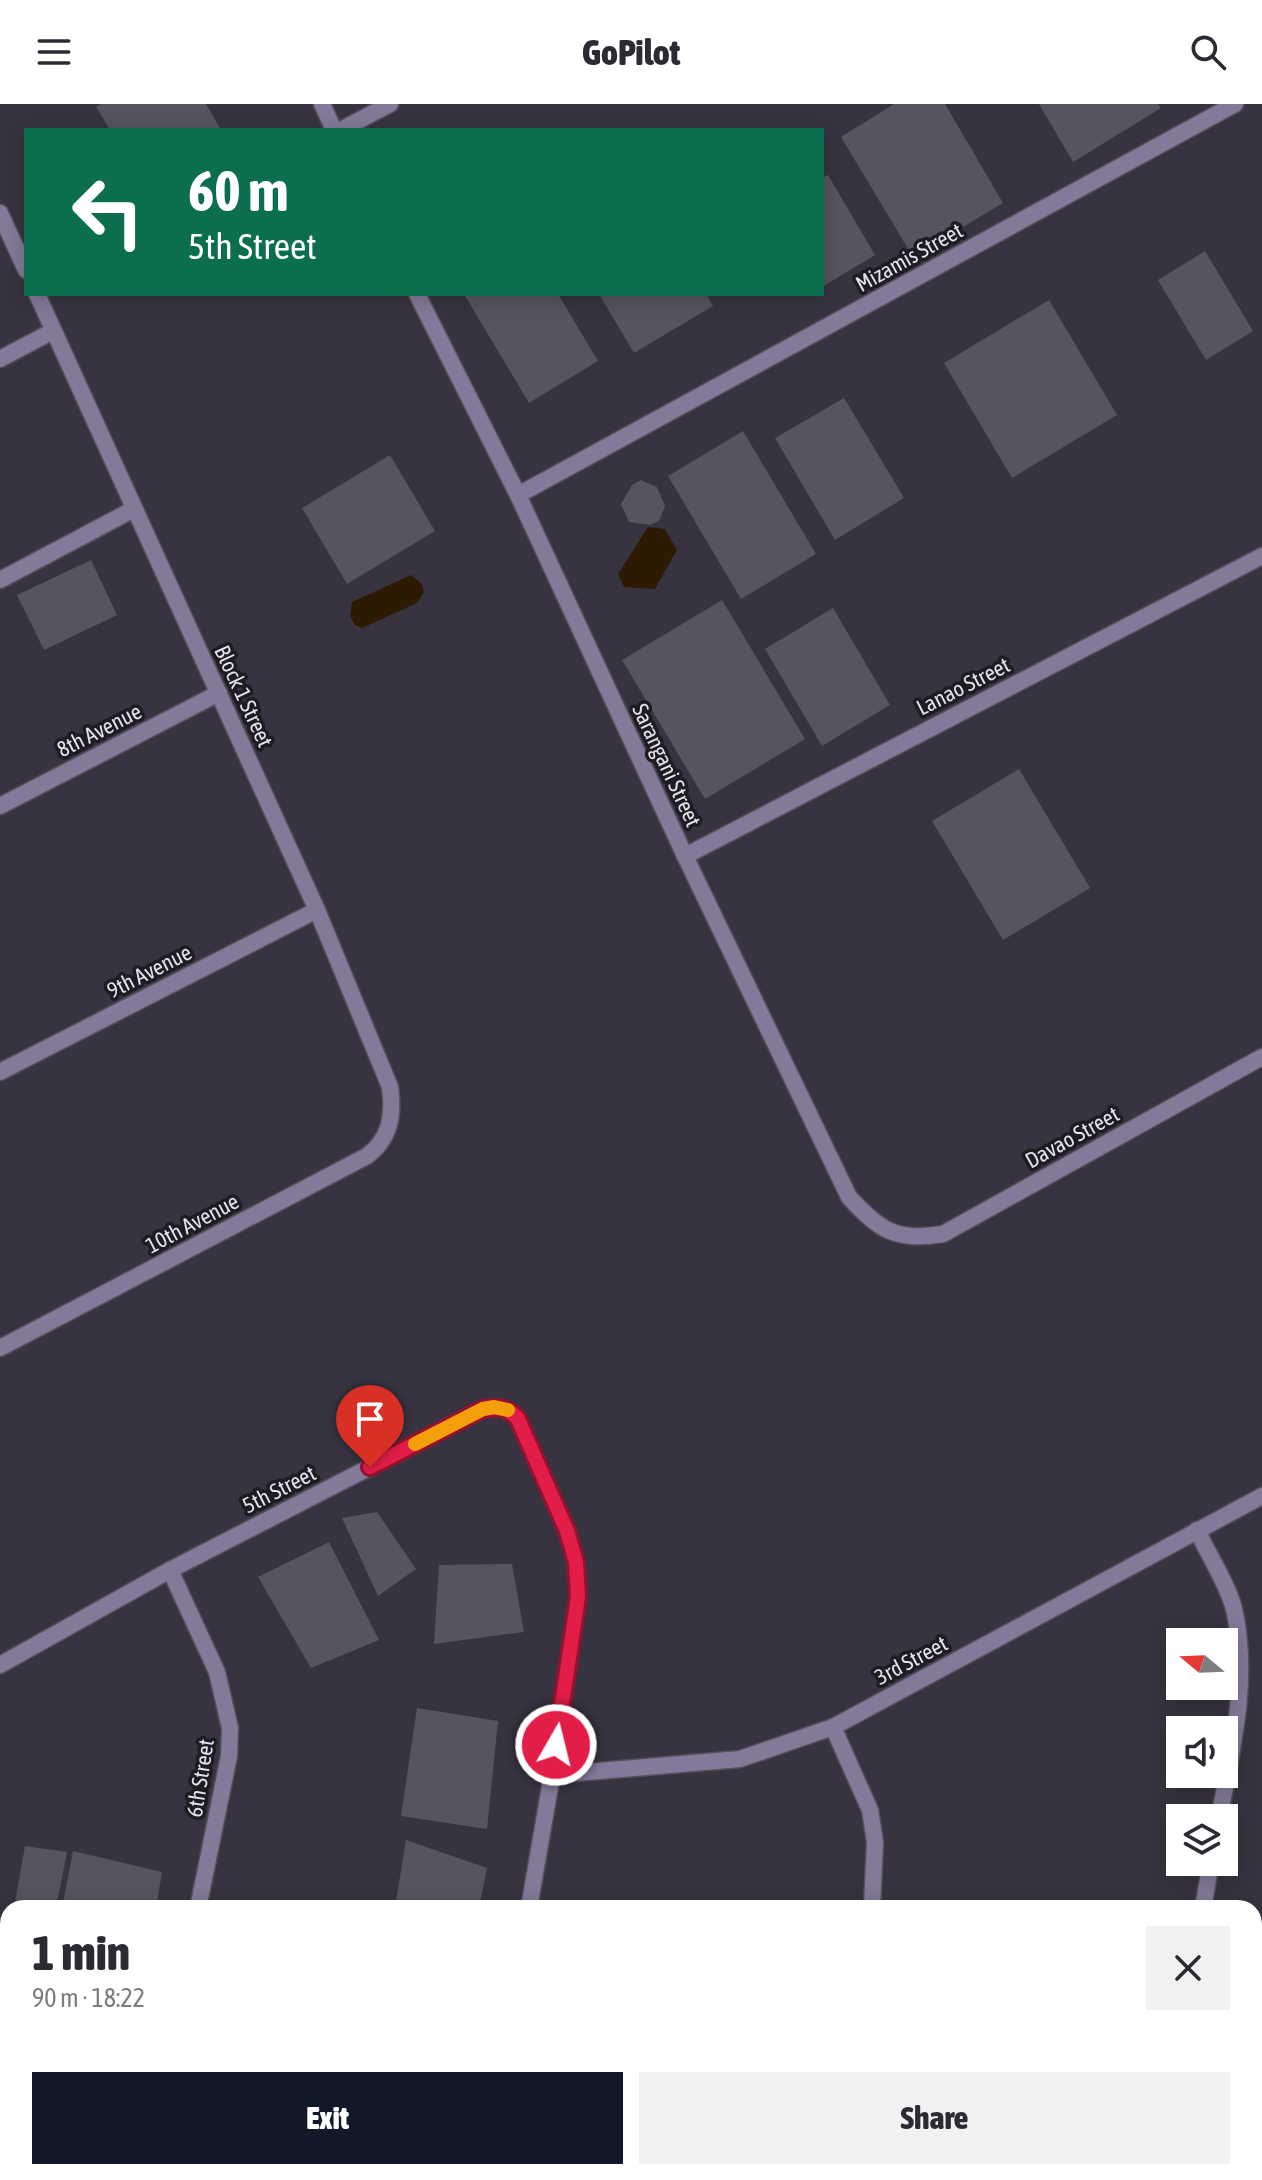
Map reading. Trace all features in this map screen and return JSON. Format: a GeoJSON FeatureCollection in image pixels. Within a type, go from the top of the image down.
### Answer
{"type":"FeatureCollection","features":[{"type":"Feature","properties":{"kind":"street"},"geometry":{"type":"LineString","coordinates":[[322,104],[333,128]]}},
{"type":"Feature","properties":{"kind":"street"},"geometry":{"type":"LineString","coordinates":[[345,128],[390,104]]}},
{"type":"Feature","properties":{"kind":"street","name":"Mizamis Street"},"geometry":{"type":"LineString","coordinates":[[518,495],[1235,104]]}},
{"type":"Feature","properties":{"kind":"street"},"geometry":{"type":"LineString","coordinates":[[0,213],[24,266]]}},
{"type":"Feature","properties":{"kind":"street","name":"Block 1 Street"},"geometry":{"type":"LineString","coordinates":[[38,296],[317,910],[390,1087],[390,1122]]}},
{"type":"Feature","properties":{"kind":"street","name":"Sarangani Street"},"geometry":{"type":"LineString","coordinates":[[418,296],[518,495],[685,856],[849,1197],[873,1223],[898,1236]]}},
{"type":"Feature","properties":{"kind":"street"},"geometry":{"type":"LineString","coordinates":[[0,359],[53,331]]}},
{"type":"Feature","properties":{"kind":"street"},"geometry":{"type":"LineString","coordinates":[[0,580],[134,509]]}},
{"type":"Feature","properties":{"kind":"street","name":"Lanao Street"},"geometry":{"type":"LineString","coordinates":[[685,856],[1262,556]]}},
{"type":"Feature","properties":{"kind":"street","name":"8th Avenue"},"geometry":{"type":"LineString","coordinates":[[0,806],[219,693]]}},
{"type":"Feature","properties":{"kind":"street","name":"9th Avenue"},"geometry":{"type":"LineString","coordinates":[[0,1072],[317,910]]}},
{"type":"Feature","properties":{"kind":"street","name":"Davao Street"},"geometry":{"type":"LineString","coordinates":[[898,1236],[920,1238],[943,1234],[1262,1057]]}},
{"type":"Feature","properties":{"kind":"street","name":"10th Avenue"},"geometry":{"type":"LineString","coordinates":[[0,1348],[367,1156],[380,1147],[390,1122]]}},
{"type":"Feature","properties":{"kind":"street","name":"5th Street"},"geometry":{"type":"LineString","coordinates":[[0,1665],[170,1570],[483,1409],[494,1407],[512,1412],[518,1419],[567,1531],[576,1562],[578,1597],[530,1900]]}},
{"type":"Feature","properties":{"kind":"street","name":"3rd Street"},"geometry":{"type":"LineString","coordinates":[[552,1775],[740,1759],[833,1727],[1262,1496]]}},
{"type":"Feature","properties":{"kind":"street"},"geometry":{"type":"LineString","coordinates":[[1197,1530],[1234,1606],[1240,1647],[1240,1686],[1221,1804]]}},
{"type":"Feature","properties":{"kind":"street","name":"6th Street"},"geometry":{"type":"LineString","coordinates":[[170,1570],[217,1672],[230,1728],[229,1756],[200,1900]]}},
{"type":"Feature","properties":{"kind":"street"},"geometry":{"type":"LineString","coordinates":[[833,1727],[870,1810],[875,1842],[872,1900]]}},
{"type":"Feature","properties":{"kind":"street"},"geometry":{"type":"LineString","coordinates":[[1204,1900],[1209,1876]]}},
{"type":"Feature","properties":{"kind":"shaded area"},"geometry":{"type":"Polygon","coordinates":[[[648,527],[665,529],[677,550],[655,589],[624,587],[618,574],[648,527]]]}},
{"type":"Feature","properties":{"kind":"shaded area"},"geometry":{"type":"Polygon","coordinates":[[[411,575],[422,584],[424,592],[417,603],[362,628],[355,625],[350,616],[352,602],[411,575]]]}},
{"type":"Feature","properties":{"kind":"building"},"geometry":{"type":"Polygon","coordinates":[[[101,104],[206,104],[220,128],[109,128],[96,107],[101,104]]]}},
{"type":"Feature","properties":{"kind":"building"},"geometry":{"type":"Polygon","coordinates":[[[894,104],[945,104],[1003,203],[913,257],[841,137],[894,104]]]}},
{"type":"Feature","properties":{"kind":"building"},"geometry":{"type":"Polygon","coordinates":[[[1039,104],[1158,104],[1161,108],[1073,162],[1039,104]]]}},
{"type":"Feature","properties":{"kind":"building"},"geometry":{"type":"Polygon","coordinates":[[[828,175],[875,255],[824,286],[824,177],[828,175]]]}},
{"type":"Feature","properties":{"kind":"building"},"geometry":{"type":"Polygon","coordinates":[[[1205,251],[1253,331],[1206,360],[1158,280],[1205,251]]]}},
{"type":"Feature","properties":{"kind":"building"},"geometry":{"type":"Polygon","coordinates":[[[465,296],[559,296],[598,361],[529,403],[465,296]]]}},
{"type":"Feature","properties":{"kind":"building"},"geometry":{"type":"Polygon","coordinates":[[[600,296],[707,296],[713,306],[634,353],[600,296]]]}},
{"type":"Feature","properties":{"kind":"building"},"geometry":{"type":"Polygon","coordinates":[[[1049,300],[1117,415],[1012,478],[944,363],[1049,300]]]}},
{"type":"Feature","properties":{"kind":"building"},"geometry":{"type":"Polygon","coordinates":[[[844,398],[904,498],[835,540],[775,438],[844,398]]]}},
{"type":"Feature","properties":{"kind":"building"},"geometry":{"type":"Polygon","coordinates":[[[743,431],[816,554],[741,599],[668,476],[743,431]]]}},
{"type":"Feature","properties":{"kind":"building"},"geometry":{"type":"Polygon","coordinates":[[[390,455],[435,531],[347,584],[302,508],[390,455]]]}},
{"type":"Feature","properties":{"kind":"building"},"geometry":{"type":"Polygon","coordinates":[[[641,480],[657,487],[665,506],[659,521],[650,525],[629,522],[621,504],[632,485],[641,480]]]}},
{"type":"Feature","properties":{"kind":"building"},"geometry":{"type":"Polygon","coordinates":[[[91,560],[117,615],[44,650],[17,595],[91,560]]]}},
{"type":"Feature","properties":{"kind":"building"},"geometry":{"type":"Polygon","coordinates":[[[722,600],[805,739],[705,799],[622,660],[722,600]]]}},
{"type":"Feature","properties":{"kind":"building"},"geometry":{"type":"Polygon","coordinates":[[[833,608],[890,705],[822,746],[765,649],[833,608]]]}},
{"type":"Feature","properties":{"kind":"building"},"geometry":{"type":"Polygon","coordinates":[[[1019,769],[1090,888],[1003,940],[932,821],[1019,769]]]}},
{"type":"Feature","properties":{"kind":"building"},"geometry":{"type":"Polygon","coordinates":[[[377,1512],[416,1569],[378,1596],[342,1518],[377,1512]]]}},
{"type":"Feature","properties":{"kind":"building"},"geometry":{"type":"Polygon","coordinates":[[[329,1542],[379,1640],[311,1668],[258,1577],[329,1542]]]}},
{"type":"Feature","properties":{"kind":"building"},"geometry":{"type":"Polygon","coordinates":[[[512,1564],[524,1632],[434,1644],[439,1565],[512,1564]]]}},
{"type":"Feature","properties":{"kind":"building"},"geometry":{"type":"Polygon","coordinates":[[[417,1708],[498,1721],[487,1829],[401,1816],[417,1708]]]}},
{"type":"Feature","properties":{"kind":"building"},"geometry":{"type":"Polygon","coordinates":[[[406,1840],[487,1868],[481,1900],[396,1900],[406,1840]]]}},
{"type":"Feature","properties":{"kind":"building"},"geometry":{"type":"Polygon","coordinates":[[[25,1846],[67,1852],[58,1900],[15,1900],[25,1846]]]}},
{"type":"Feature","properties":{"kind":"building"},"geometry":{"type":"Polygon","coordinates":[[[73,1851],[162,1872],[157,1900],[64,1900],[73,1851]]]}},
{"type":"Feature","properties":{"kind":"slow traffic"},"geometry":{"type":"LineString","coordinates":[[415,1444],[483,1409],[494,1407],[508,1410]]}},
{"type":"Feature","properties":{"kind":"route"},"geometry":{"type":"LineString","coordinates":[[370,1467],[483,1409],[504,1408],[518,1419],[567,1531],[576,1562],[578,1597],[556,1745]]}}]}
